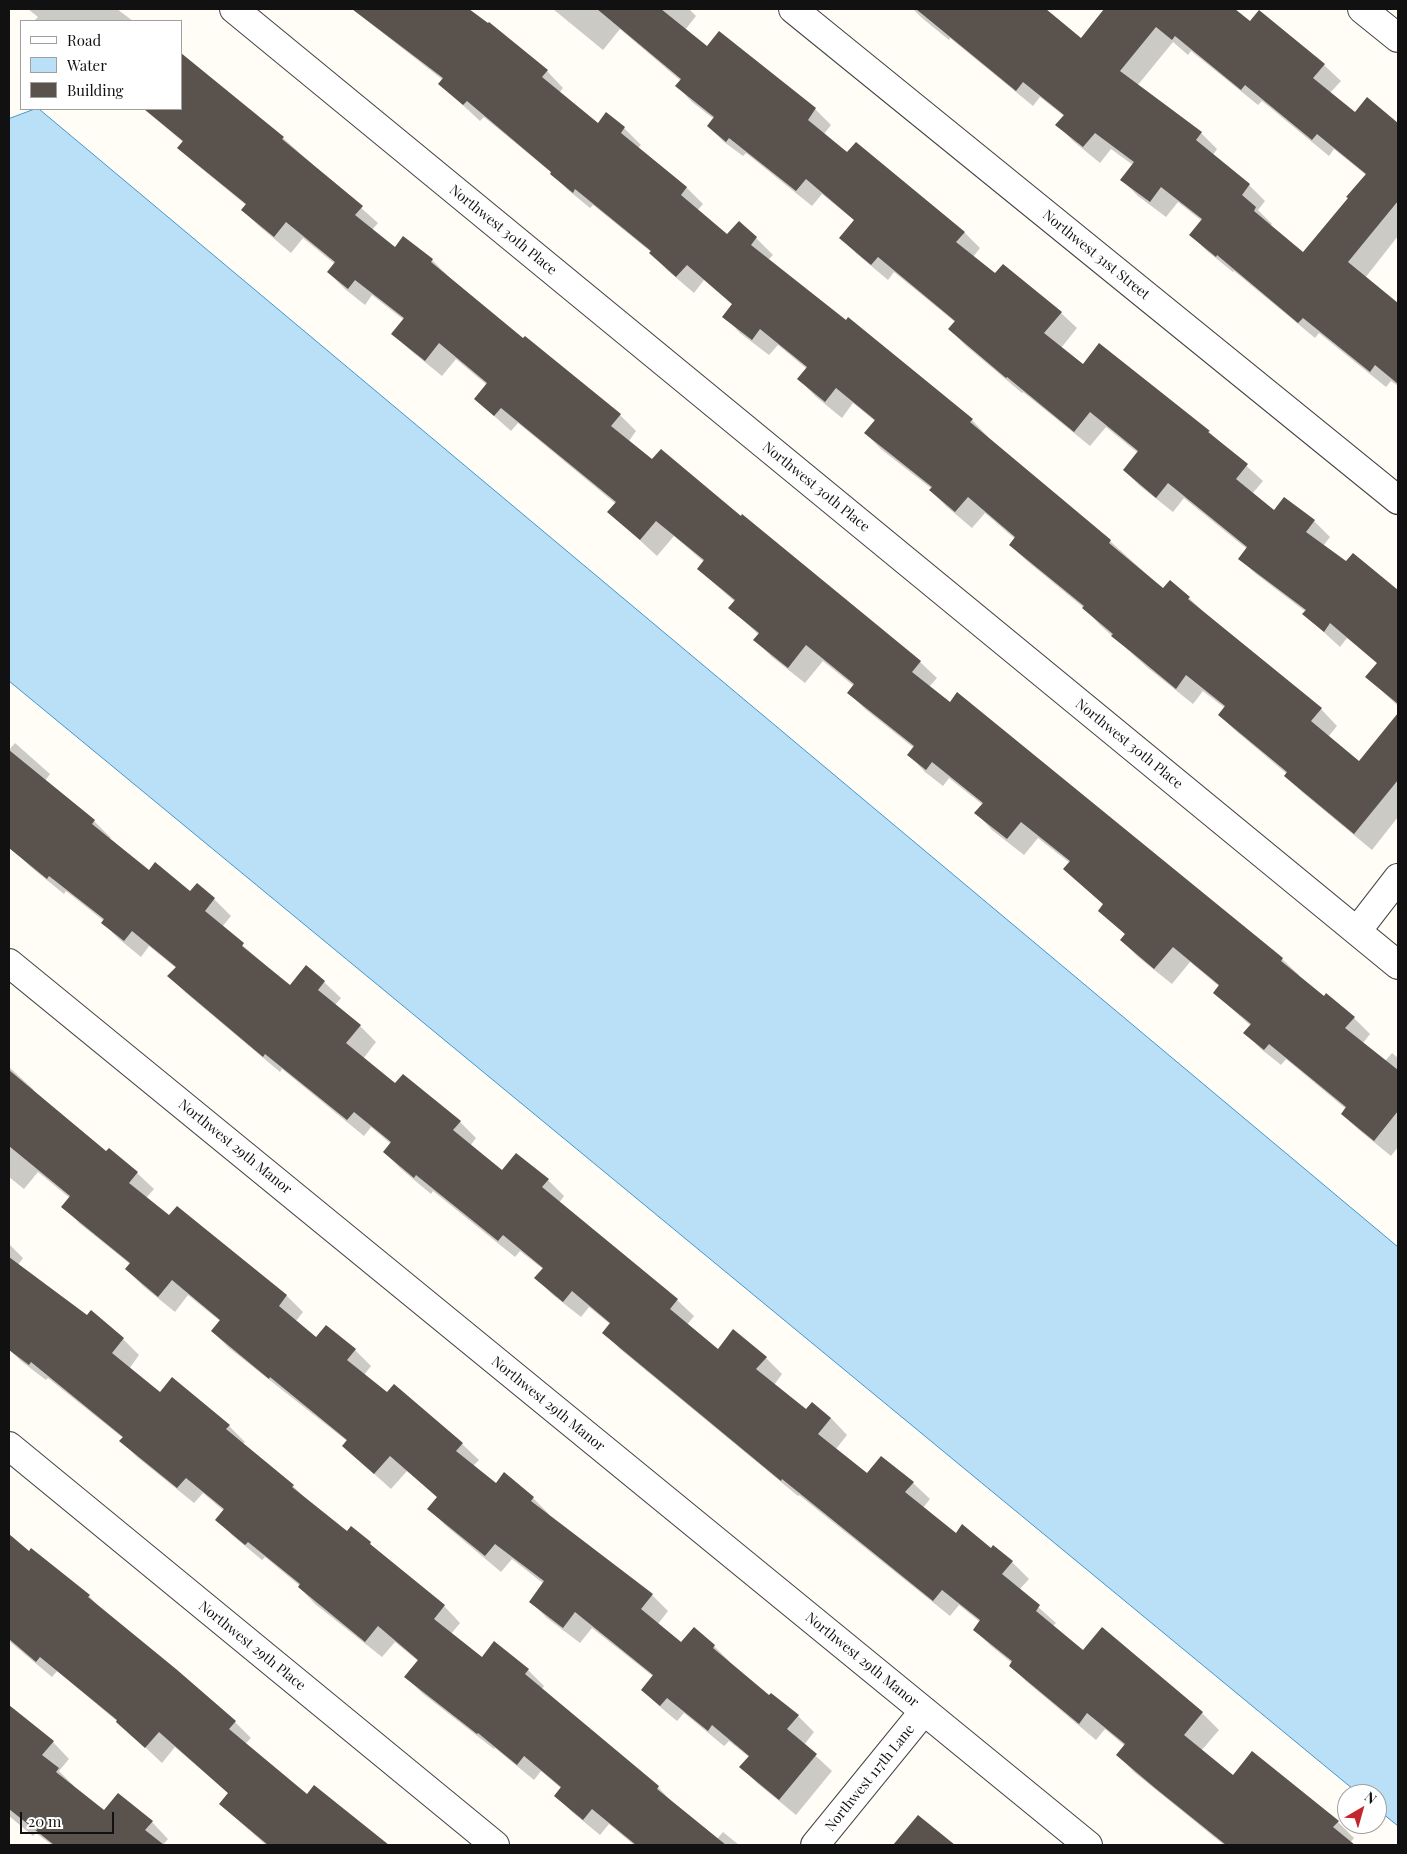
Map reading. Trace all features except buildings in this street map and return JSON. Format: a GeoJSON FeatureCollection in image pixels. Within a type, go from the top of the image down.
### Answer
{"type":"FeatureCollection","features":[{"type":"Feature","properties":{"kind":"street","name":"Northwest 30th Place"},"geometry":{"type":"LineString","coordinates":[[234,9],[1398,965]]}},
{"type":"Feature","properties":{"kind":"street","name":"Northwest 31st Street"},"geometry":{"type":"LineString","coordinates":[[793,9],[1398,500]]}},
{"type":"Feature","properties":{"kind":"street"},"geometry":{"type":"LineString","coordinates":[[1362,9],[1398,38]]}},
{"type":"Feature","properties":{"kind":"street"},"geometry":{"type":"LineString","coordinates":[[1357,931],[1398,878]]}},
{"type":"Feature","properties":{"kind":"street","name":"Northwest 29th Manor"},"geometry":{"type":"LineString","coordinates":[[9,963],[1088,1845]]}},
{"type":"Feature","properties":{"kind":"street","name":"Northwest 29th Place"},"geometry":{"type":"LineString","coordinates":[[9,1446],[495,1845]]}},
{"type":"Feature","properties":{"kind":"street","name":"Northwest 117th Lane"},"geometry":{"type":"LineString","coordinates":[[815,1845],[924,1711]]}},
{"type":"Feature","properties":{"kind":"water"},"geometry":{"type":"Polygon","coordinates":[[[32,110],[40,110],[1398,1247],[1398,1826],[1387,1817],[1387,1784],[1347,1784],[9,681],[9,119],[32,110]]]}}]}
